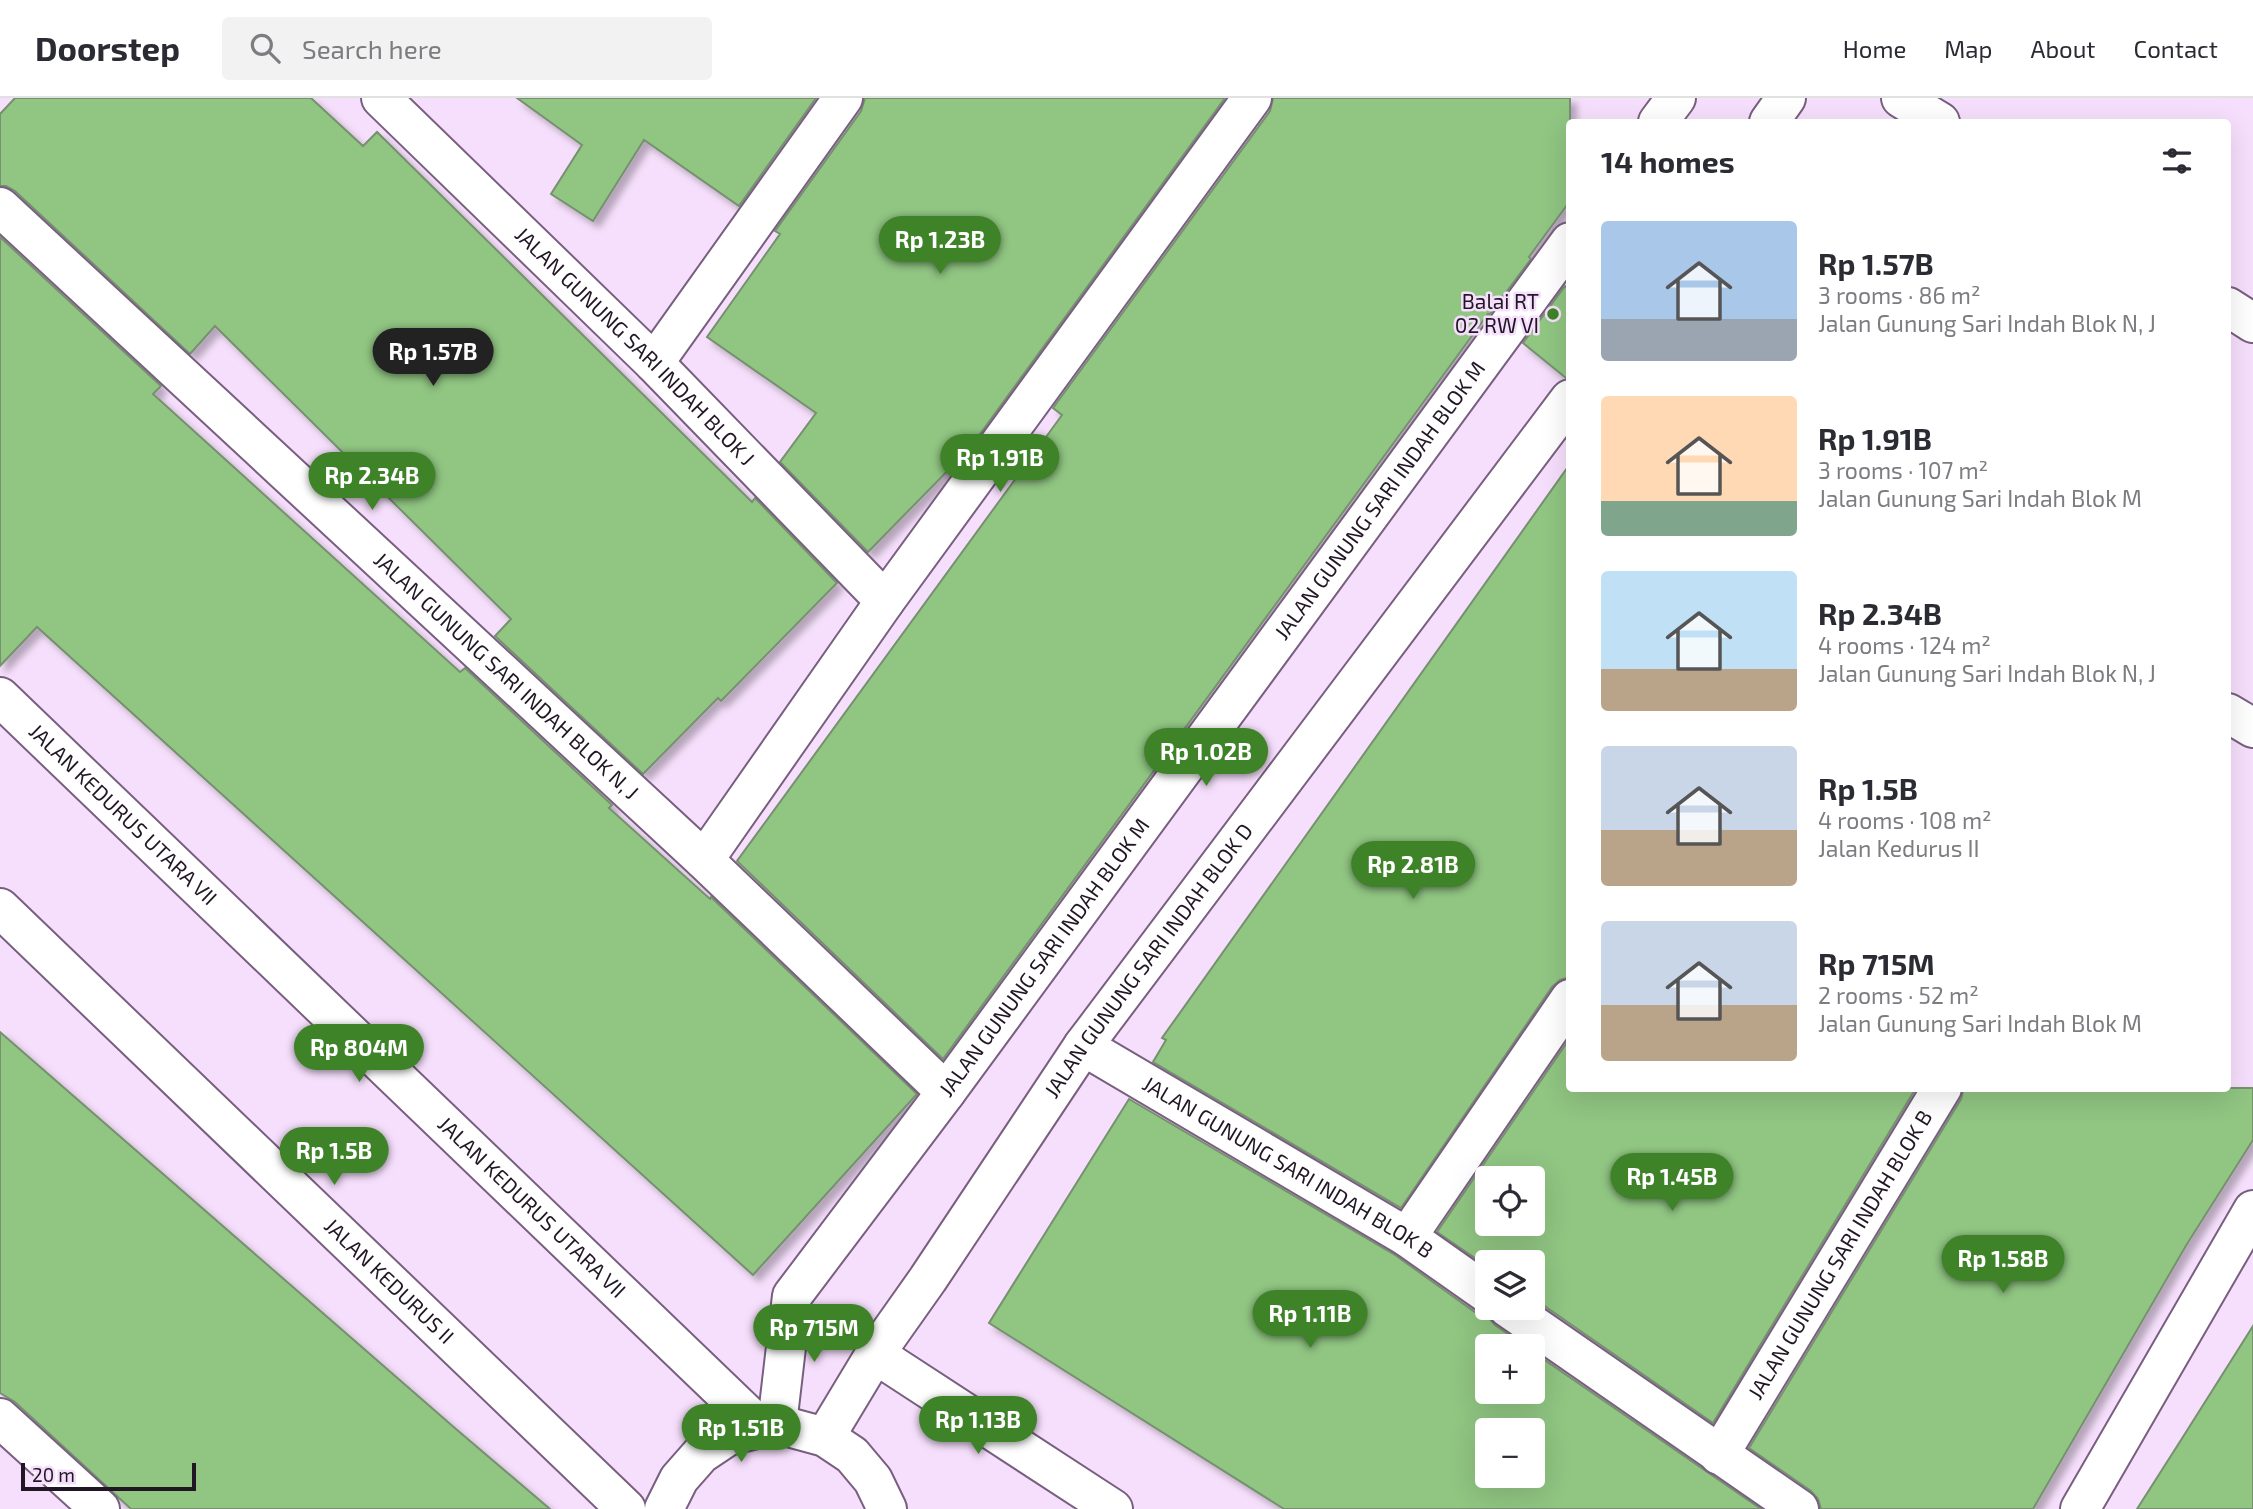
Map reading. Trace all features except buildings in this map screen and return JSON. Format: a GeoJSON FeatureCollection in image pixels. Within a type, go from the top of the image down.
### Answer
{"type":"FeatureCollection","features":[{"type":"Feature","properties":{"kind":"street"},"geometry":{"type":"LineString","coordinates":[[654,363],[844,98]]}},
{"type":"Feature","properties":{"kind":"street"},"geometry":{"type":"LineString","coordinates":[[704,860],[885,601],[1252,98]]}},
{"type":"Feature","properties":{"kind":"street"},"geometry":{"type":"LineString","coordinates":[[1660,119],[1676,98]]}},
{"type":"Feature","properties":{"kind":"street"},"geometry":{"type":"LineString","coordinates":[[1771,119],[1786,98]]}},
{"type":"Feature","properties":{"kind":"street"},"geometry":{"type":"LineString","coordinates":[[1901,98],[1935,119]]}},
{"type":"Feature","properties":{"kind":"street","name":"JALAN GUNUNG SARI INDAH BLOK J"},"geometry":{"type":"LineString","coordinates":[[393,102],[654,363],[885,601]]}},
{"type":"Feature","properties":{"kind":"street","name":"JALAN GUNUNG SARI INDAH BLOK N, J"},"geometry":{"type":"LineString","coordinates":[[0,207],[704,860],[946,1092]]}},
{"type":"Feature","properties":{"kind":"street","name":"JALAN GUNUNG SARI INDAH BLOK M"},"geometry":{"type":"LineString","coordinates":[[768,1426],[792,1296],[946,1092],[1566,247]]}},
{"type":"Feature","properties":{"kind":"street"},"geometry":{"type":"LineString","coordinates":[[2231,309],[2253,323]]}},
{"type":"Feature","properties":{"kind":"street","name":"JALAN GUNUNG SARI INDAH BLOK D"},"geometry":{"type":"LineString","coordinates":[[825,1437],[875,1353],[929,1279],[1083,1046],[1566,404]]}},
{"type":"Feature","properties":{"kind":"street","name":"JALAN KEDURUS UTARA VII"},"geometry":{"type":"LineString","coordinates":[[0,697],[768,1426]]}},
{"type":"Feature","properties":{"kind":"street"},"geometry":{"type":"LineString","coordinates":[[2231,715],[2253,728]]}},
{"type":"Feature","properties":{"kind":"street","name":"JALAN KEDURUS II"},"geometry":{"type":"LineString","coordinates":[[0,908],[626,1509]]}},
{"type":"Feature","properties":{"kind":"street"},"geometry":{"type":"LineString","coordinates":[[1407,1237],[1566,1005]]}},
{"type":"Feature","properties":{"kind":"street","name":"JALAN GUNUNG SARI INDAH BLOK B"},"geometry":{"type":"LineString","coordinates":[[1083,1046],[1407,1237],[1475,1285]]}},
{"type":"Feature","properties":{"kind":"street","name":"JALAN GUNUNG SARI INDAH BLOK B"},"geometry":{"type":"LineString","coordinates":[[1719,1455],[1940,1092]]}},
{"type":"Feature","properties":{"kind":"street"},"geometry":{"type":"LineString","coordinates":[[2080,1509],[2253,1210]]}},
{"type":"Feature","properties":{"kind":"street"},"geometry":{"type":"LineString","coordinates":[[1526,1320],[1799,1509]]}},
{"type":"Feature","properties":{"kind":"street"},"geometry":{"type":"LineString","coordinates":[[875,1353],[1114,1509]]}},
{"type":"Feature","properties":{"kind":"street"},"geometry":{"type":"LineString","coordinates":[[0,1418],[100,1509]]}},
{"type":"Feature","properties":{"kind":"street"},"geometry":{"type":"LineString","coordinates":[[664,1509],[679,1479],[701,1454],[728,1436],[768,1426],[825,1437],[852,1455],[873,1479],[887,1509]]}},
{"type":"Feature","properties":{"kind":"place","name":"Balai RT 02 RW VI"},"geometry":{"type":"Point","coordinates":[1553,314]}}]}
